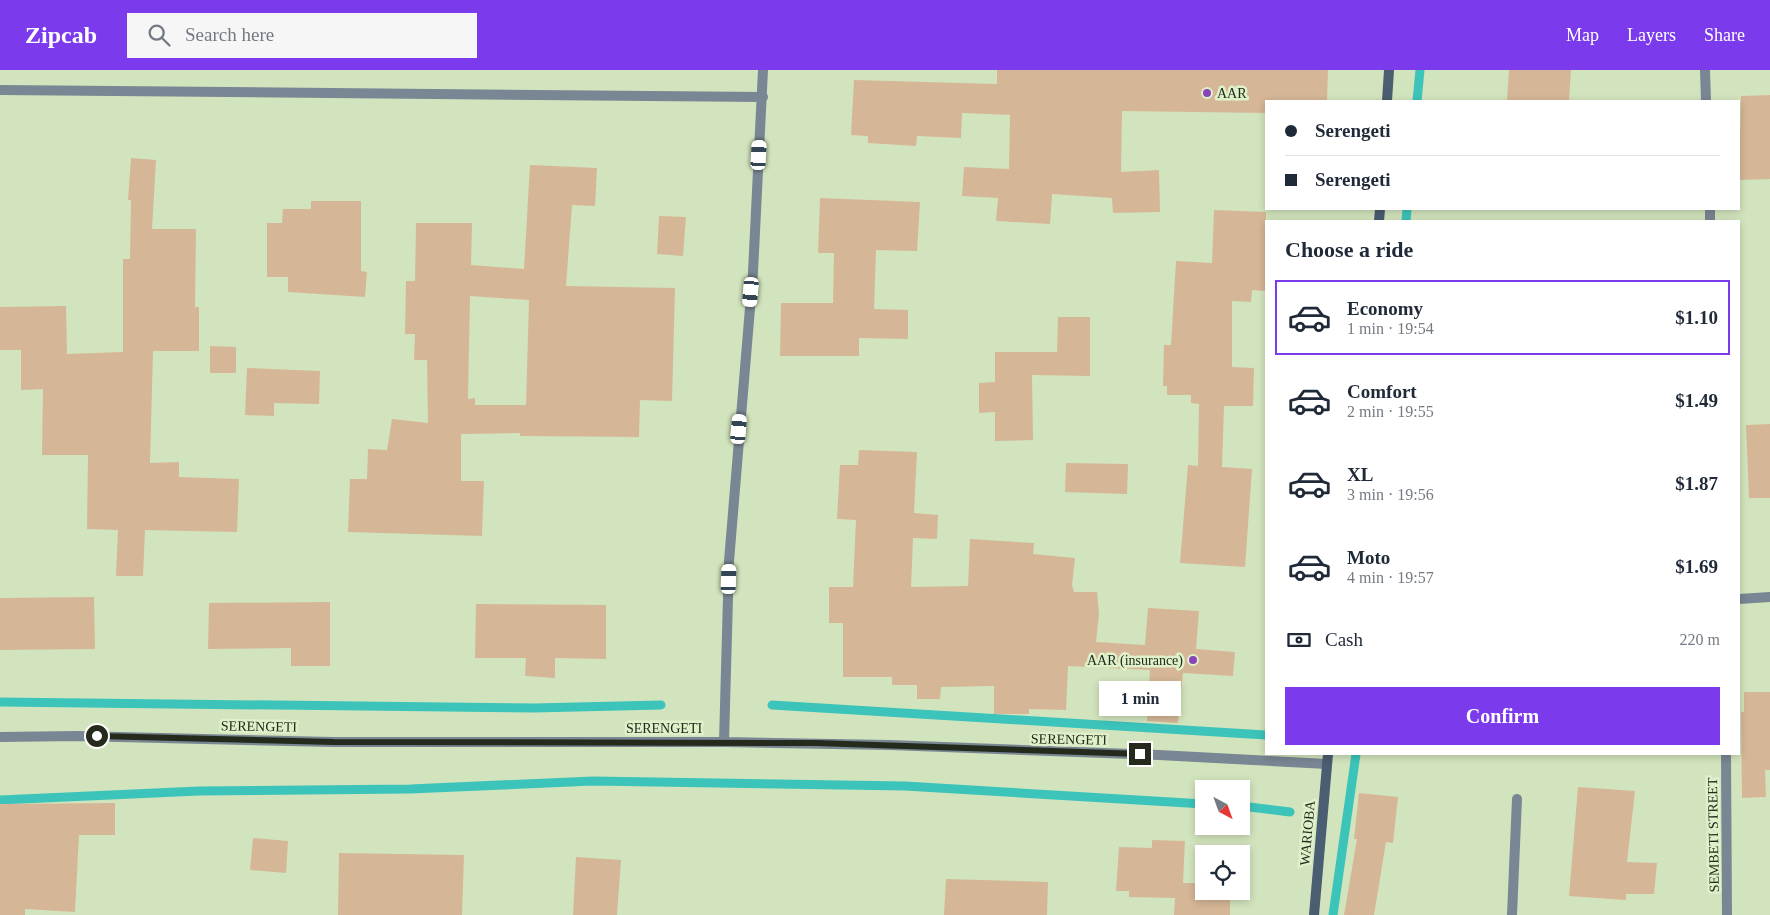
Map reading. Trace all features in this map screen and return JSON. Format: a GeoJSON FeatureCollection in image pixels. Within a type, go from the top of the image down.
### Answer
{"type":"FeatureCollection","features":[{"type":"Feature","properties":{"kind":"street"},"geometry":{"type":"LineString","coordinates":[[724,742],[729,561],[753,272],[762,70]]}},
{"type":"Feature","properties":{"kind":"street"},"geometry":{"type":"LineString","coordinates":[[1387,100],[1389,70]]}},
{"type":"Feature","properties":{"kind":"street"},"geometry":{"type":"LineString","coordinates":[[1705,70],[1706,100]]}},
{"type":"Feature","properties":{"kind":"street"},"geometry":{"type":"LineString","coordinates":[[0,90],[762,97]]}},
{"type":"Feature","properties":{"kind":"street"},"geometry":{"type":"LineString","coordinates":[[1740,599],[1770,597]]}},
{"type":"Feature","properties":{"kind":"street","name":"SERENGETI"},"geometry":{"type":"LineString","coordinates":[[0,737],[78,736],[334,742],[724,742],[890,745],[1327,759]]}},
{"type":"Feature","properties":{"kind":"street","name":"SEMBETI STREET"},"geometry":{"type":"LineString","coordinates":[[1726,755],[1727,915]]}},
{"type":"Feature","properties":{"kind":"street","name":"WARIOBA"},"geometry":{"type":"LineString","coordinates":[[1314,915],[1327,759]]}},
{"type":"Feature","properties":{"kind":"street"},"geometry":{"type":"LineString","coordinates":[[1512,915],[1517,800]]}},
{"type":"Feature","properties":{"kind":"building"},"geometry":{"type":"Polygon","coordinates":[[[997,70],[1328,70],[1327,100],[1265,100],[1265,113],[1122,111],[1121,172],[1159,170],[1160,212],[1113,213],[1112,198],[1052,194],[1050,224],[996,221],[998,198],[962,196],[964,167],[1009,169],[1010,115],[962,113],[961,138],[917,136],[916,146],[868,143],[868,136],[851,135],[854,80],[997,84],[997,70]]]}},
{"type":"Feature","properties":{"kind":"building"},"geometry":{"type":"Polygon","coordinates":[[[1509,70],[1571,70],[1569,100],[1507,100],[1509,70]]]}},
{"type":"Feature","properties":{"kind":"building"},"geometry":{"type":"Polygon","coordinates":[[[1770,95],[1770,179],[1740,180],[1741,96],[1770,95]]]}},
{"type":"Feature","properties":{"kind":"building"},"geometry":{"type":"Polygon","coordinates":[[[131,158],[156,160],[152,229],[196,229],[195,307],[199,307],[199,351],[153,351],[150,463],[179,462],[179,477],[239,479],[237,532],[145,530],[143,576],[116,576],[118,530],[87,529],[88,455],[42,455],[43,389],[21,390],[21,350],[0,350],[0,307],[66,306],[67,354],[123,352],[123,259],[130,259],[131,200],[128,200],[131,158]]]}},
{"type":"Feature","properties":{"kind":"building"},"geometry":{"type":"Polygon","coordinates":[[[530,165],[597,168],[595,206],[572,205],[566,286],[675,288],[672,401],[640,400],[639,437],[520,436],[520,433],[461,434],[461,481],[484,481],[482,536],[348,532],[350,479],[367,479],[368,449],[387,450],[392,419],[428,423],[427,360],[414,360],[415,334],[405,334],[406,281],[415,281],[416,223],[472,223],[471,265],[524,269],[530,165]],[[470,296],[468,399],[475,398],[475,405],[526,405],[529,300],[470,296]]]}},
{"type":"Feature","properties":{"kind":"building"},"geometry":{"type":"Polygon","coordinates":[[[820,198],[920,202],[917,251],[876,250],[874,309],[908,310],[908,339],[859,338],[859,356],[780,356],[781,303],[833,303],[834,253],[818,253],[820,198]]]}},
{"type":"Feature","properties":{"kind":"building"},"geometry":{"type":"Polygon","coordinates":[[[311,201],[361,201],[361,271],[367,272],[365,297],[288,292],[288,277],[267,277],[267,223],[282,223],[283,209],[311,209],[311,201]]]}},
{"type":"Feature","properties":{"kind":"building"},"geometry":{"type":"Polygon","coordinates":[[[1214,210],[1266,212],[1265,291],[1252,290],[1251,302],[1232,301],[1232,367],[1254,368],[1253,406],[1224,406],[1222,467],[1252,469],[1245,567],[1180,563],[1188,465],[1198,466],[1199,404],[1191,403],[1191,395],[1167,395],[1167,386],[1163,386],[1164,345],[1171,345],[1176,261],[1212,263],[1214,210]]]}},
{"type":"Feature","properties":{"kind":"building"},"geometry":{"type":"Polygon","coordinates":[[[659,216],[686,217],[683,256],[657,254],[659,216]]]}},
{"type":"Feature","properties":{"kind":"building"},"geometry":{"type":"Polygon","coordinates":[[[1058,317],[1090,317],[1090,376],[1032,375],[1033,440],[995,441],[995,412],[979,413],[979,383],[995,382],[995,352],[1057,352],[1058,317]]]}},
{"type":"Feature","properties":{"kind":"building"},"geometry":{"type":"Polygon","coordinates":[[[210,346],[236,347],[236,373],[210,373],[210,346]]]}},
{"type":"Feature","properties":{"kind":"building"},"geometry":{"type":"Polygon","coordinates":[[[247,368],[320,371],[319,404],[274,403],[274,416],[245,415],[247,368]]]}},
{"type":"Feature","properties":{"kind":"building"},"geometry":{"type":"Polygon","coordinates":[[[1770,424],[1770,498],[1749,498],[1746,425],[1770,424]]]}},
{"type":"Feature","properties":{"kind":"building"},"geometry":{"type":"Polygon","coordinates":[[[859,450],[917,452],[914,513],[938,515],[937,539],[913,538],[911,587],[968,586],[970,539],[1034,543],[1033,554],[1075,558],[1072,585],[1074,592],[1097,592],[1099,614],[1096,642],[1145,645],[1148,608],[1199,611],[1196,649],[1235,652],[1233,676],[1183,673],[1178,723],[1147,721],[1150,670],[1068,666],[1066,710],[1029,709],[1029,714],[994,714],[994,686],[941,687],[940,699],[917,699],[917,685],[892,685],[892,677],[843,677],[843,623],[829,623],[829,587],[853,587],[856,520],[837,519],[840,465],[858,465],[859,450]]]}},
{"type":"Feature","properties":{"kind":"building"},"geometry":{"type":"Polygon","coordinates":[[[1066,463],[1128,464],[1127,494],[1065,492],[1066,463]]]}},
{"type":"Feature","properties":{"kind":"building"},"geometry":{"type":"Polygon","coordinates":[[[94,597],[95,649],[0,650],[0,598],[94,597]]]}},
{"type":"Feature","properties":{"kind":"building"},"geometry":{"type":"Polygon","coordinates":[[[330,602],[330,666],[291,666],[291,648],[208,649],[209,603],[330,602]]]}},
{"type":"Feature","properties":{"kind":"building"},"geometry":{"type":"Polygon","coordinates":[[[476,604],[606,605],[606,659],[555,658],[555,678],[525,676],[526,658],[475,658],[476,604]]]}},
{"type":"Feature","properties":{"kind":"building"},"geometry":{"type":"Polygon","coordinates":[[[1744,692],[1770,692],[1770,770],[1765,770],[1766,797],[1742,798],[1741,712],[1744,712],[1744,692]]]}},
{"type":"Feature","properties":{"kind":"building"},"geometry":{"type":"Polygon","coordinates":[[[1578,787],[1635,791],[1627,862],[1657,863],[1654,894],[1626,894],[1626,900],[1569,896],[1578,787]]]}},
{"type":"Feature","properties":{"kind":"building"},"geometry":{"type":"Polygon","coordinates":[[[1359,793],[1398,797],[1393,843],[1386,842],[1374,915],[1344,915],[1357,839],[1354,839],[1359,793]]]}},
{"type":"Feature","properties":{"kind":"building"},"geometry":{"type":"Polygon","coordinates":[[[115,803],[115,835],[79,835],[75,912],[25,909],[25,915],[0,915],[0,804],[115,803]]]}},
{"type":"Feature","properties":{"kind":"building"},"geometry":{"type":"Polygon","coordinates":[[[253,838],[288,841],[286,873],[250,870],[253,838]]]}},
{"type":"Feature","properties":{"kind":"building"},"geometry":{"type":"Polygon","coordinates":[[[1152,840],[1185,841],[1183,883],[1195,883],[1195,900],[1230,900],[1230,915],[1174,915],[1175,898],[1129,897],[1129,891],[1116,891],[1119,847],[1152,848],[1152,840]]]}},
{"type":"Feature","properties":{"kind":"building"},"geometry":{"type":"Polygon","coordinates":[[[339,853],[464,855],[462,915],[338,915],[339,853]]]}},
{"type":"Feature","properties":{"kind":"building"},"geometry":{"type":"Polygon","coordinates":[[[576,857],[621,860],[617,915],[573,915],[576,857]]]}},
{"type":"Feature","properties":{"kind":"building"},"geometry":{"type":"Polygon","coordinates":[[[946,879],[1048,882],[1047,915],[944,915],[946,879]]]}},
{"type":"Feature","properties":{"kind":"waterway"},"geometry":{"type":"LineString","coordinates":[[1417,100],[1420,70]]}},
{"type":"Feature","properties":{"kind":"waterway"},"geometry":{"type":"LineString","coordinates":[[1406,220],[1407,210]]}},
{"type":"Feature","properties":{"kind":"waterway"},"geometry":{"type":"LineString","coordinates":[[0,702],[534,708],[661,705]]}},
{"type":"Feature","properties":{"kind":"waterway"},"geometry":{"type":"LineString","coordinates":[[772,705],[1265,735]]}},
{"type":"Feature","properties":{"kind":"waterway"},"geometry":{"type":"LineString","coordinates":[[1333,915],[1356,755]]}},
{"type":"Feature","properties":{"kind":"waterway"},"geometry":{"type":"LineString","coordinates":[[0,800],[199,791],[410,789],[593,781],[905,786],[1195,803]]}},
{"type":"Feature","properties":{"kind":"waterway"},"geometry":{"type":"LineString","coordinates":[[1250,807],[1290,812]]}},
{"type":"Feature","properties":{"kind":"place","name":"AAR"},"geometry":{"type":"Point","coordinates":[1207,93]}},
{"type":"Feature","properties":{"kind":"place","name":"AAR (insurance)"},"geometry":{"type":"Point","coordinates":[1193,660]}},
{"type":"Feature","properties":{"kind":"route"},"geometry":{"type":"LineString","coordinates":[[97,736],[334,742],[816,743],[1140,754]]}}]}
